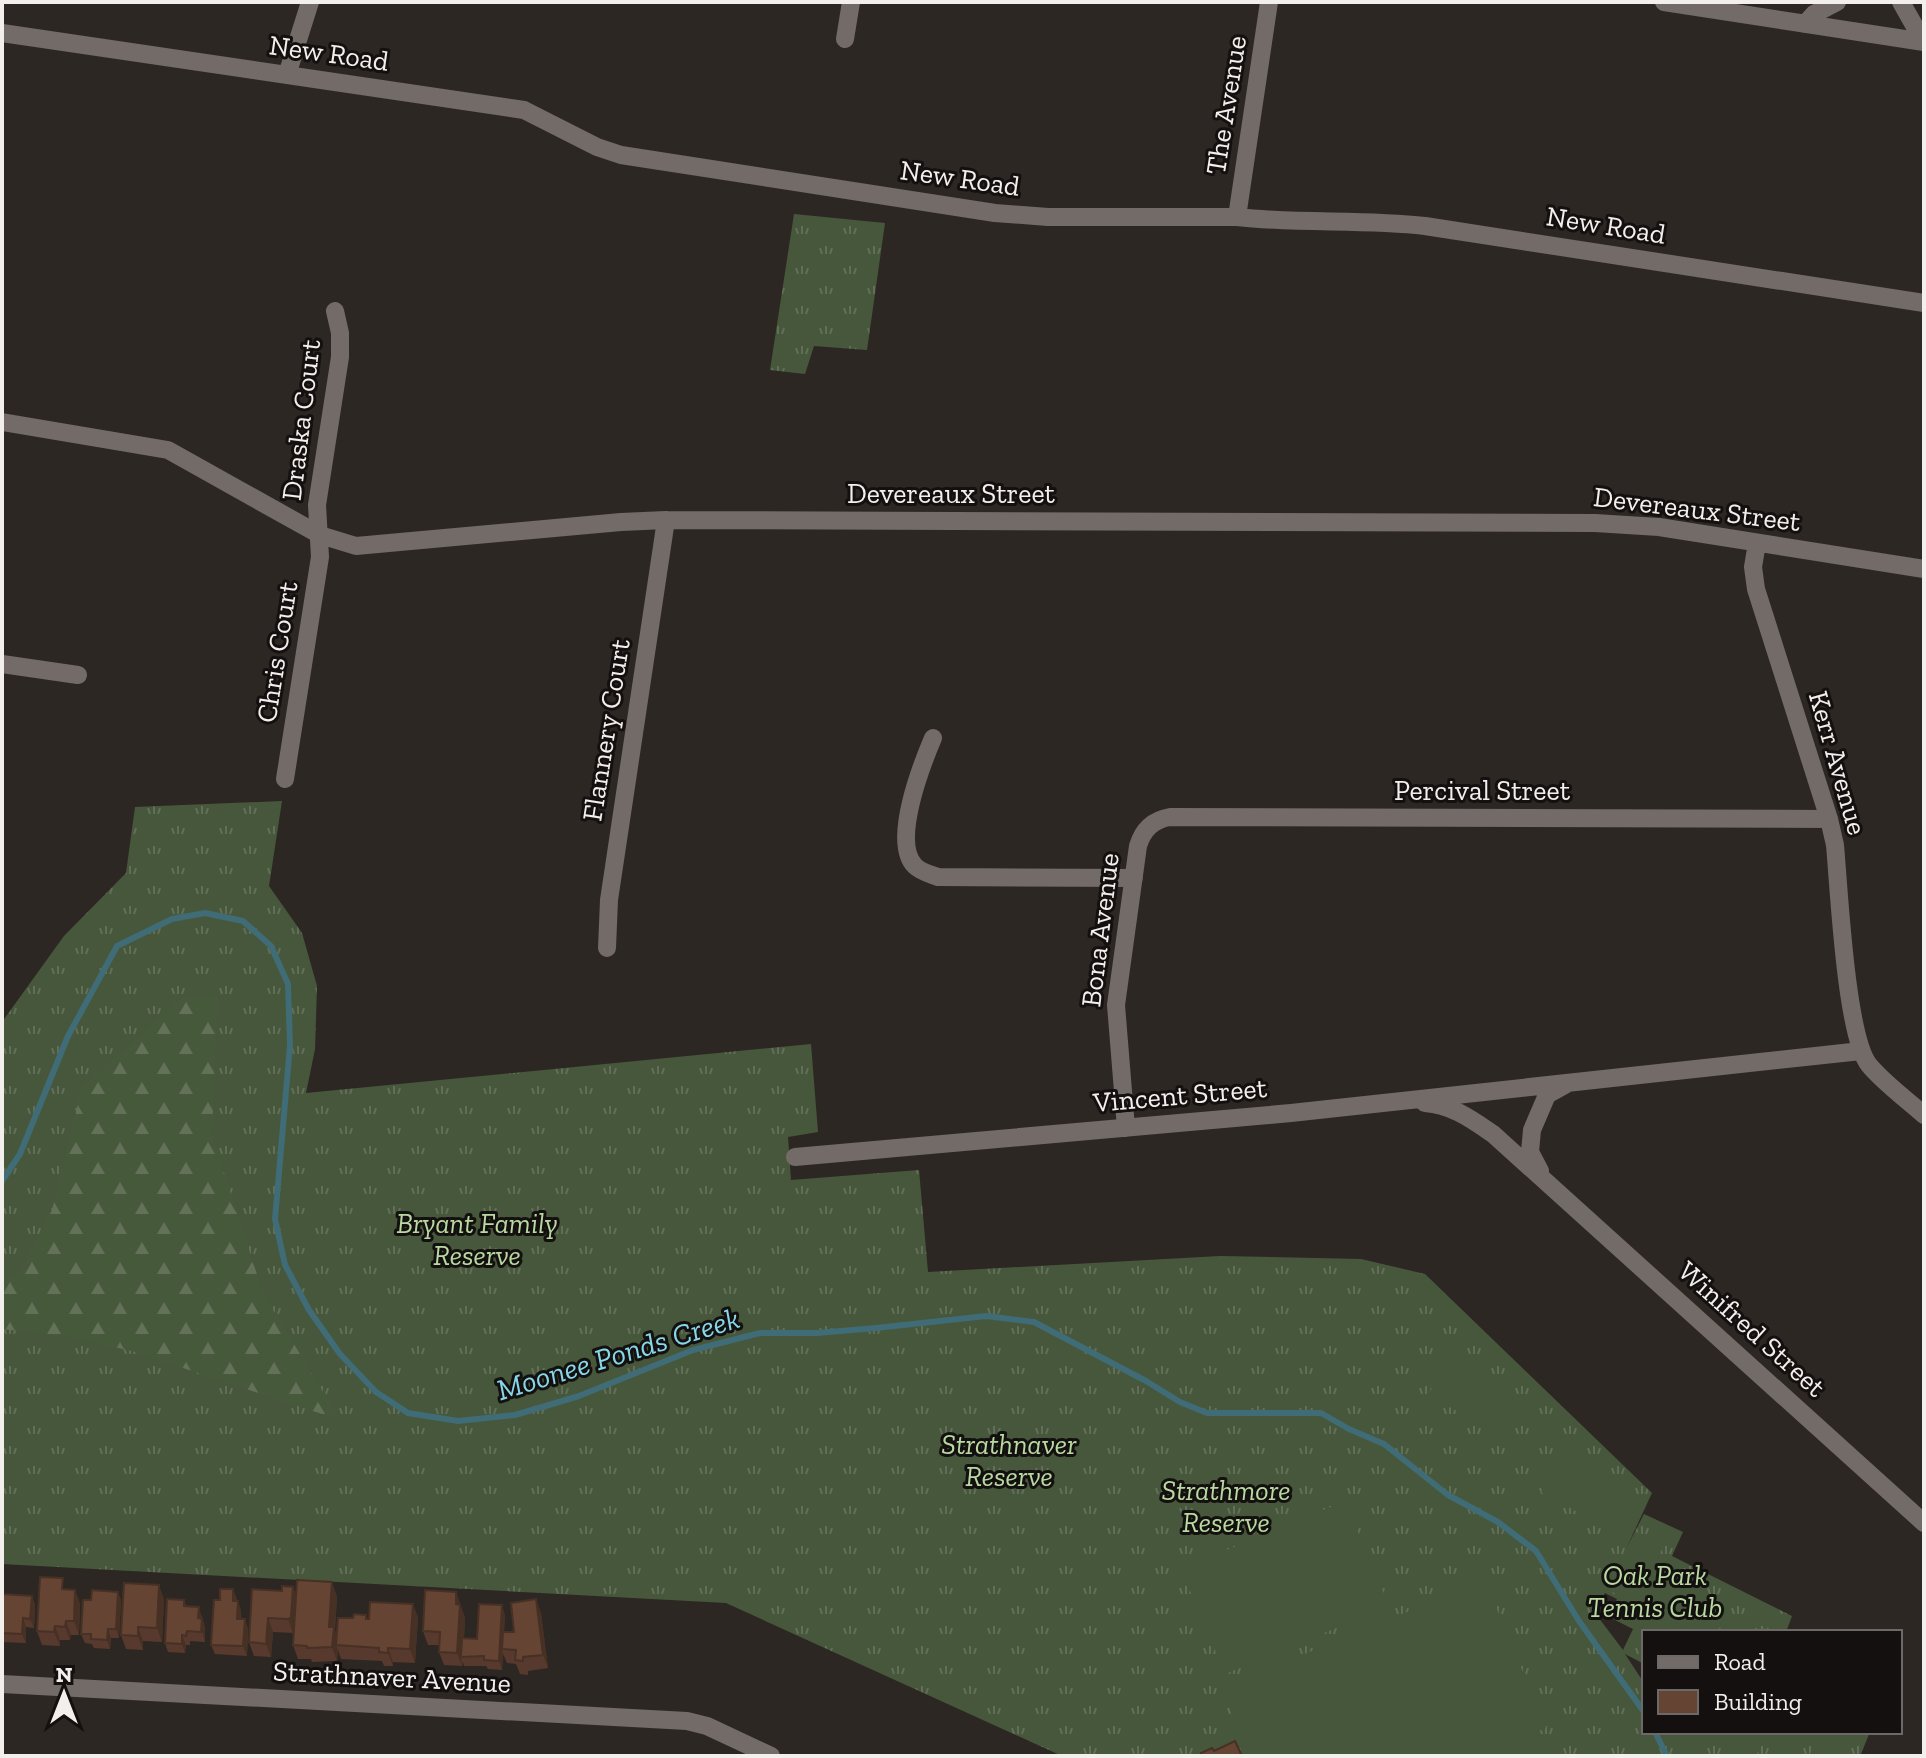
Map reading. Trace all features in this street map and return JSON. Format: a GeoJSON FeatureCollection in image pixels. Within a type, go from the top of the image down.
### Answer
{"type":"FeatureCollection","features":[{"type":"Feature","properties":{"kind":"street"},"geometry":{"type":"LineString","coordinates":[[287,75],[310,2]]}},
{"type":"Feature","properties":{"kind":"street"},"geometry":{"type":"LineString","coordinates":[[845,39],[851,2]]}},
{"type":"Feature","properties":{"kind":"street","name":"The Avenue"},"geometry":{"type":"LineString","coordinates":[[1237,217],[1269,2]]}},
{"type":"Feature","properties":{"kind":"street"},"geometry":{"type":"LineString","coordinates":[[1664,2],[1924,42]]}},
{"type":"Feature","properties":{"kind":"street"},"geometry":{"type":"LineString","coordinates":[[1805,24],[1814,14],[1837,2]]}},
{"type":"Feature","properties":{"kind":"street"},"geometry":{"type":"LineString","coordinates":[[1901,2],[1924,42]]}},
{"type":"Feature","properties":{"kind":"street","name":"New Road"},"geometry":{"type":"LineString","coordinates":[[2,33],[524,110],[597,147],[621,155],[995,213],[1048,217],[1377,221],[1924,303]]}},
{"type":"Feature","properties":{"kind":"street","name":"Draska Court"},"geometry":{"type":"LineString","coordinates":[[320,535],[317,505],[340,357],[340,333],[335,311]]}},
{"type":"Feature","properties":{"kind":"street","name":"Devereaux Street"},"geometry":{"type":"LineString","coordinates":[[2,422],[168,450],[320,535],[341,543],[375,546],[666,520],[1595,523],[1659,527],[1924,569]]}},
{"type":"Feature","properties":{"kind":"street","name":"Flannery Court"},"geometry":{"type":"LineString","coordinates":[[607,948],[609,900],[666,520]]}},
{"type":"Feature","properties":{"kind":"street","name":"Chris Court"},"geometry":{"type":"LineString","coordinates":[[285,779],[320,557],[320,535]]}},
{"type":"Feature","properties":{"kind":"street","name":"Kerr Avenue"},"geometry":{"type":"LineString","coordinates":[[1757,543],[1753,567],[1756,589],[1835,845],[1853,1020],[1861,1051]]}},
{"type":"Feature","properties":{"kind":"street"},"geometry":{"type":"LineString","coordinates":[[2,664],[78,675]]}},
{"type":"Feature","properties":{"kind":"street"},"geometry":{"type":"LineString","coordinates":[[933,738],[917,778],[908,821],[909,857],[915,866],[938,877],[1134,878]]}},
{"type":"Feature","properties":{"kind":"street","name":"Percival Street"},"geometry":{"type":"LineString","coordinates":[[1141,835],[1158,819],[1170,817],[1829,819]]}},
{"type":"Feature","properties":{"kind":"street","name":"Bona Avenue"},"geometry":{"type":"LineString","coordinates":[[1126,1128],[1116,1005],[1141,835]]}},
{"type":"Feature","properties":{"kind":"street"},"geometry":{"type":"LineString","coordinates":[[1861,1051],[1868,1064],[1924,1115]]}},
{"type":"Feature","properties":{"kind":"street","name":"Vincent Street"},"geometry":{"type":"LineString","coordinates":[[795,1157],[1126,1128],[1861,1051]]}},
{"type":"Feature","properties":{"kind":"street"},"geometry":{"type":"LineString","coordinates":[[1542,1178],[1530,1152],[1532,1130],[1547,1095],[1570,1082]]}},
{"type":"Feature","properties":{"kind":"street","name":"Winifred Street"},"geometry":{"type":"LineString","coordinates":[[1394,1101],[1438,1104],[1454,1109],[1493,1134],[1924,1523]]}},
{"type":"Feature","properties":{"kind":"street","name":"Strathnaver Avenue"},"geometry":{"type":"LineString","coordinates":[[2,1684],[687,1721],[707,1726],[771,1756]]}},
{"type":"Feature","properties":{"kind":"green space"},"geometry":{"type":"Polygon","coordinates":[[[794,214],[885,223],[867,350],[814,346],[805,374],[770,370],[794,214]]]}},
{"type":"Feature","properties":{"kind":"green space","name":"Strathmore Reserve"},"geometry":{"type":"Polygon","coordinates":[[[282,801],[269,886],[302,933],[317,986],[315,1049],[306,1093],[811,1044],[818,1132],[788,1137],[791,1180],[919,1170],[928,1272],[1220,1256],[1361,1259],[1425,1274],[1652,1493],[1626,1549],[1644,1514],[1683,1532],[1672,1556],[1792,1616],[1787,1630],[1642,1630],[1642,1663],[1625,1654],[1642,1680],[1642,1734],[1869,1734],[1860,1756],[1062,1756],[726,1603],[2,1564],[2,1022],[64,936],[126,873],[135,807],[282,801]],[[1605,1593],[1595,1613],[1623,1650],[1633,1629],[1609,1617],[1617,1599],[1605,1593]]]}},
{"type":"Feature","properties":{"kind":"green space"},"geometry":{"type":"Polygon","coordinates":[[[184,996],[217,996],[212,1135],[263,1293],[340,1420],[132,1351],[69,1337],[2,1329],[2,1282],[20,1272],[52,1210],[82,1088],[184,996]]]}},
{"type":"Feature","properties":{"kind":"green space"},"geometry":{"type":"Polygon","coordinates":[[[1449,1358],[1523,1398],[1503,1437],[1428,1395],[1449,1358]]]}},
{"type":"Feature","properties":{"kind":"green space"},"geometry":{"type":"Polygon","coordinates":[[[1563,1455],[1636,1495],[1616,1533],[1541,1492],[1563,1455]]]}},
{"type":"Feature","properties":{"kind":"green space"},"geometry":{"type":"Polygon","coordinates":[[[1345,1501],[1389,1606],[1225,1674],[1181,1569],[1345,1501]]]}},
{"type":"Feature","properties":{"kind":"green space"},"geometry":{"type":"Polygon","coordinates":[[[1637,1532],[1664,1544],[1638,1604],[1610,1591],[1637,1532]]]}},
{"type":"Feature","properties":{"kind":"green space"},"geometry":{"type":"Polygon","coordinates":[[[1485,1580],[1546,1728],[1539,1731],[1543,1756],[1250,1756],[1222,1688],[1485,1580]]]}},
{"type":"Feature","properties":{"kind":"green space"},"geometry":{"type":"Polygon","coordinates":[[[1663,1580],[1691,1592],[1674,1630],[1642,1630],[1642,1641],[1637,1639],[1663,1580]]]}},
{"type":"Feature","properties":{"kind":"green space"},"geometry":{"type":"Polygon","coordinates":[[[1700,1597],[1727,1610],[1718,1630],[1685,1630],[1700,1597]]]}},
{"type":"Feature","properties":{"kind":"green space"},"geometry":{"type":"Polygon","coordinates":[[[1733,1734],[1766,1734],[1756,1756],[1739,1756],[1726,1750],[1733,1734]]]}},
{"type":"Feature","properties":{"kind":"green space"},"geometry":{"type":"Polygon","coordinates":[[[1776,1734],[1809,1734],[1800,1756],[1766,1756],[1776,1734]]]}},
{"type":"Feature","properties":{"kind":"green space"},"geometry":{"type":"Polygon","coordinates":[[[1819,1734],[1852,1735],[1842,1756],[1809,1756],[1819,1734]]]}},
{"type":"Feature","properties":{"kind":"building"},"geometry":{"type":"Polygon","coordinates":[[[40,1577],[63,1578],[62,1589],[75,1590],[74,1621],[66,1621],[65,1627],[55,1626],[54,1632],[37,1631],[40,1577]]]}},
{"type":"Feature","properties":{"kind":"building"},"geometry":{"type":"Polygon","coordinates":[[[297,1580],[332,1582],[329,1627],[334,1627],[332,1647],[293,1645],[297,1580]]]}},
{"type":"Feature","properties":{"kind":"building"},"geometry":{"type":"Polygon","coordinates":[[[124,1583],[159,1585],[157,1628],[138,1627],[138,1636],[121,1635],[124,1583]]]}},
{"type":"Feature","properties":{"kind":"building"},"geometry":{"type":"Polygon","coordinates":[[[282,1586],[293,1587],[291,1617],[268,1618],[266,1644],[249,1642],[252,1589],[282,1591],[282,1586]]]}},
{"type":"Feature","properties":{"kind":"building"},"geometry":{"type":"Polygon","coordinates":[[[220,1589],[233,1589],[233,1601],[238,1601],[237,1619],[245,1619],[243,1646],[211,1645],[214,1600],[220,1600],[220,1589]]]}},
{"type":"Feature","properties":{"kind":"building"},"geometry":{"type":"Polygon","coordinates":[[[92,1590],[118,1592],[116,1629],[108,1629],[107,1640],[91,1639],[91,1634],[81,1634],[83,1600],[91,1600],[92,1590]]]}},
{"type":"Feature","properties":{"kind":"building"},"geometry":{"type":"Polygon","coordinates":[[[425,1590],[456,1592],[456,1604],[460,1605],[457,1653],[439,1652],[440,1632],[423,1631],[425,1590]]]}},
{"type":"Feature","properties":{"kind":"building"},"geometry":{"type":"Polygon","coordinates":[[[2,1594],[32,1596],[30,1619],[23,1618],[22,1634],[2,1633],[2,1594]]]}},
{"type":"Feature","properties":{"kind":"building"},"geometry":{"type":"Polygon","coordinates":[[[167,1599],[184,1600],[184,1606],[199,1607],[201,1632],[187,1631],[186,1636],[182,1635],[182,1644],[165,1643],[167,1599]]]}},
{"type":"Feature","properties":{"kind":"building"},"geometry":{"type":"Polygon","coordinates":[[[536,1599],[543,1655],[515,1660],[516,1650],[502,1649],[503,1632],[514,1632],[511,1603],[536,1599]]]}},
{"type":"Feature","properties":{"kind":"building"},"geometry":{"type":"Polygon","coordinates":[[[370,1602],[413,1604],[410,1649],[388,1648],[388,1653],[379,1652],[379,1648],[336,1645],[338,1618],[353,1618],[354,1614],[366,1615],[369,1619],[370,1602]]]}},
{"type":"Feature","properties":{"kind":"building"},"geometry":{"type":"Polygon","coordinates":[[[479,1604],[502,1605],[499,1661],[484,1660],[484,1656],[461,1657],[462,1638],[477,1639],[479,1604]]]}},
{"type":"Feature","properties":{"kind":"building"},"geometry":{"type":"Polygon","coordinates":[[[1235,1741],[1242,1756],[1202,1756],[1201,1753],[1212,1748],[1214,1751],[1235,1741]]]}},
{"type":"Feature","properties":{"kind":"waterway","name":"Moonee Ponds Creek"},"geometry":{"type":"LineString","coordinates":[[2,1181],[20,1154],[68,1036],[117,946],[172,919],[205,913],[243,921],[271,946],[288,984],[290,1045],[275,1219],[285,1265],[309,1310],[340,1354],[376,1392],[408,1413],[458,1421],[515,1415],[579,1396],[693,1350],[760,1333],[817,1333],[986,1316],[1034,1322],[1180,1402],[1207,1413],[1321,1413],[1384,1444],[1448,1495],[1498,1522],[1536,1551],[1579,1621],[1642,1709]]}},
{"type":"Feature","properties":{"kind":"waterway","name":"Moonee Ponds Creek"},"geometry":{"type":"LineString","coordinates":[[1656,1734],[1667,1756]]}},
{"type":"Feature","properties":{"kind":"park label","name":"Bryant Family Reserve"},"geometry":{"type":"Point","coordinates":[477,1239]}},
{"type":"Feature","properties":{"kind":"park label","name":"Strathnaver Reserve"},"geometry":{"type":"Point","coordinates":[1009,1460]}},
{"type":"Feature","properties":{"kind":"park label","name":"Oak Park Tennis Club"},"geometry":{"type":"Point","coordinates":[1655,1591]}}]}
